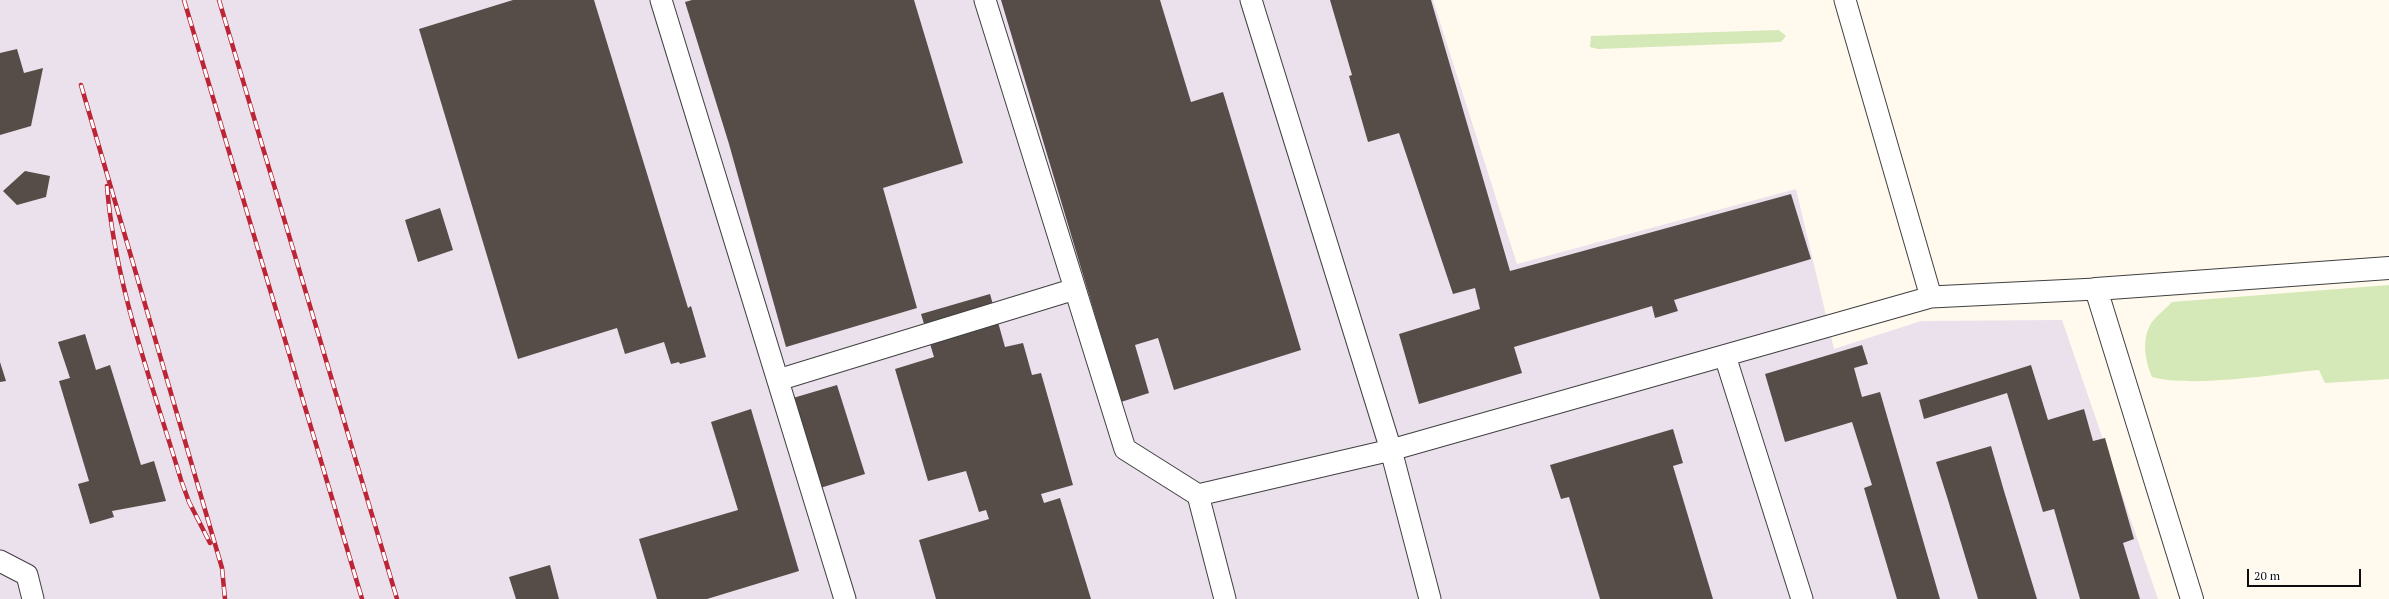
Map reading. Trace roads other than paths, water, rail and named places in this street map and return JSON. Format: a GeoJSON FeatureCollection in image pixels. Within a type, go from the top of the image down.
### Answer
{"type":"FeatureCollection","features":[{"type":"Feature","properties":{"kind":"street"},"geometry":{"type":"LineString","coordinates":[[2192,599],[2096,289],[2389,268]]}},
{"type":"Feature","properties":{"kind":"lane"},"geometry":{"type":"LineString","coordinates":[[661,0],[845,599]]}},
{"type":"Feature","properties":{"kind":"lane"},"geometry":{"type":"LineString","coordinates":[[985,0],[1125,449],[1198,495],[1225,599]]}},
{"type":"Feature","properties":{"kind":"lane"},"geometry":{"type":"LineString","coordinates":[[1251,0],[1391,450],[1430,599]]}},
{"type":"Feature","properties":{"kind":"lane"},"geometry":{"type":"LineString","coordinates":[[1844,0],[1931,297]]}},
{"type":"Feature","properties":{"kind":"lane"},"geometry":{"type":"LineString","coordinates":[[778,380],[1075,289]]}},
{"type":"Feature","properties":{"kind":"lane"},"geometry":{"type":"LineString","coordinates":[[1198,495],[1391,450],[1931,297],[2096,289]]}},
{"type":"Feature","properties":{"kind":"lane"},"geometry":{"type":"LineString","coordinates":[[1725,356],[1802,599]]}},
{"type":"Feature","properties":{"kind":"lane"},"geometry":{"type":"LineString","coordinates":[[0,561],[27,575],[33,599]]}},
{"type":"Feature","properties":{"kind":"railway"},"geometry":{"type":"LineString","coordinates":[[184,0],[362,599]]}},
{"type":"Feature","properties":{"kind":"railway"},"geometry":{"type":"LineString","coordinates":[[219,0],[397,599]]}},
{"type":"Feature","properties":{"kind":"railway"},"geometry":{"type":"LineString","coordinates":[[81,85],[222,568],[225,599]]}},
{"type":"Feature","properties":{"kind":"railway"},"geometry":{"type":"LineString","coordinates":[[107,186],[111,223],[118,260],[136,334],[181,480],[189,502],[210,543]]}}]}
